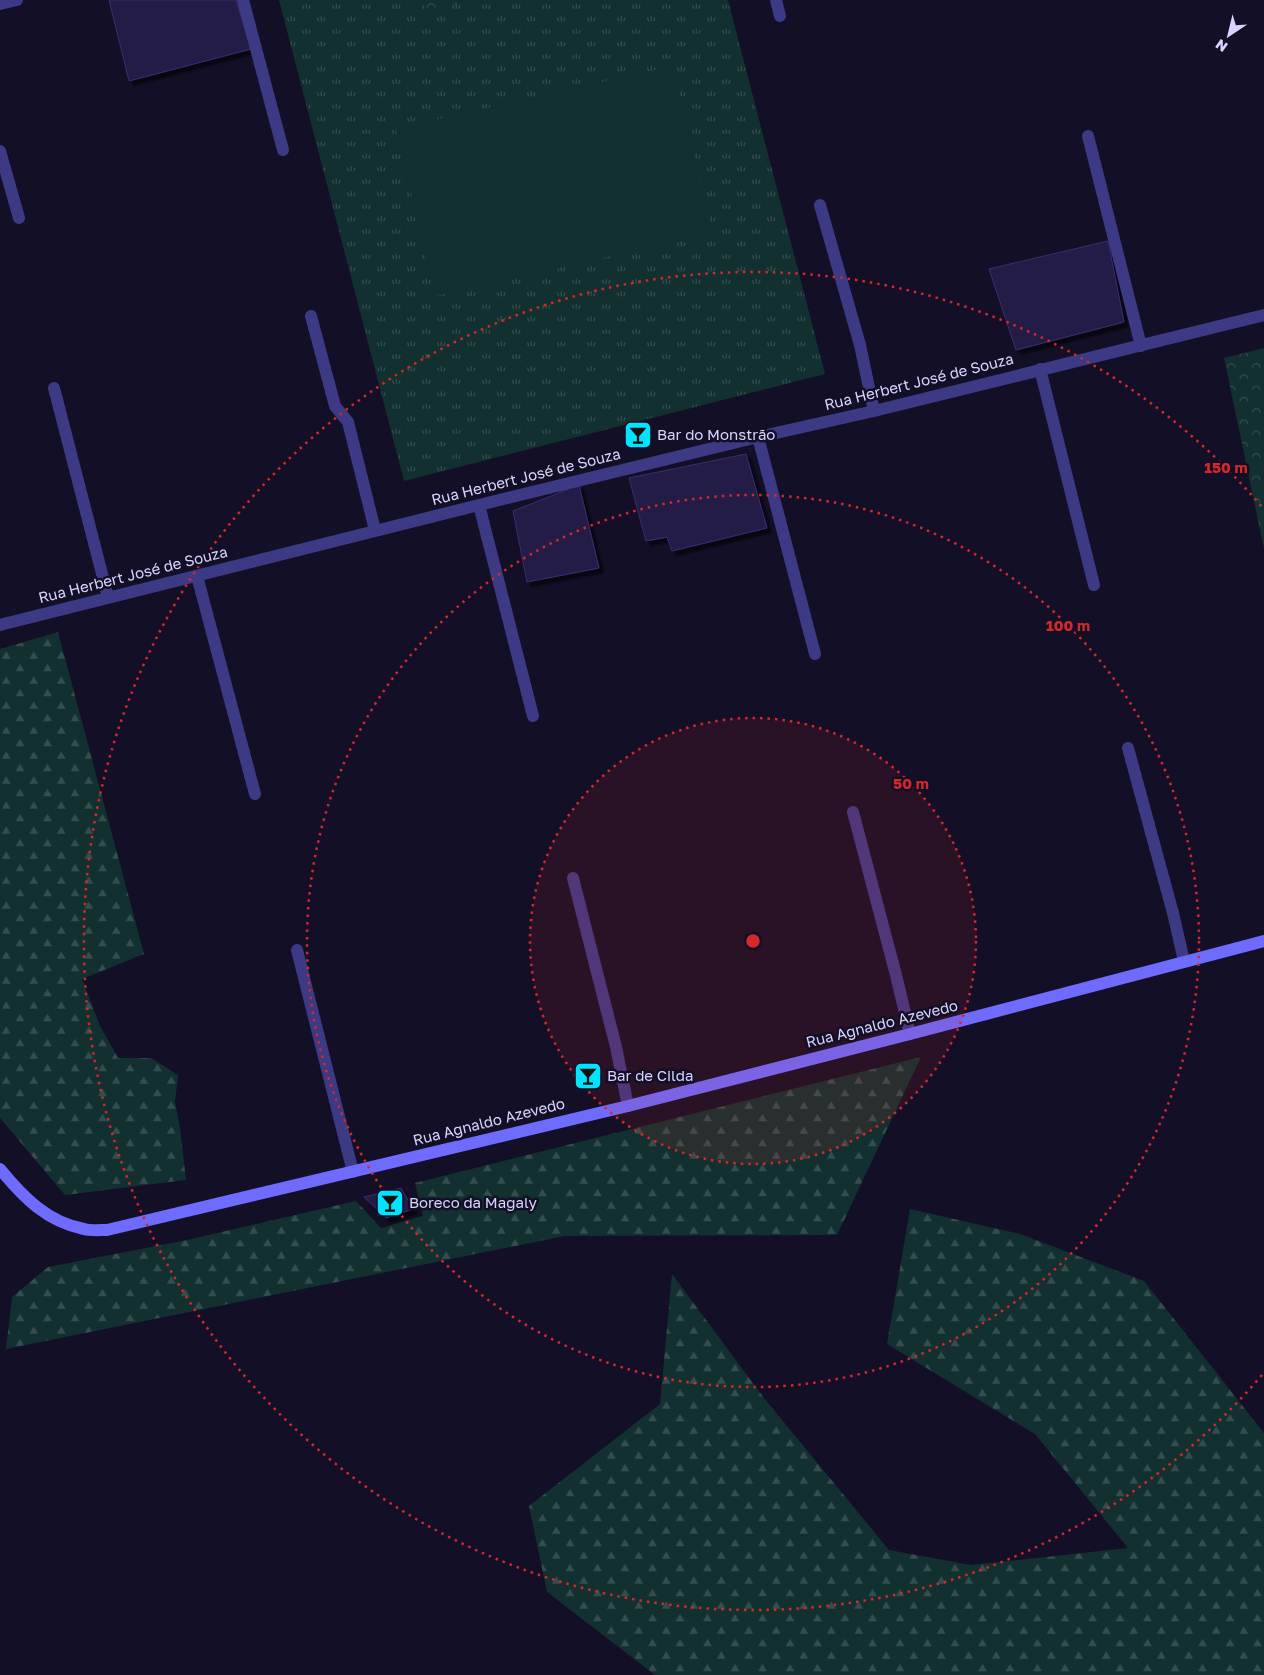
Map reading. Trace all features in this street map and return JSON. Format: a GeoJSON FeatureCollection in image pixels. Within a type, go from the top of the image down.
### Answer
{"type":"FeatureCollection","features":[{"type":"Feature","properties":{"kind":"street"},"geometry":{"type":"LineString","coordinates":[[0,4],[17,0]]}},
{"type":"Feature","properties":{"kind":"street"},"geometry":{"type":"LineString","coordinates":[[243,0],[283,150]]}},
{"type":"Feature","properties":{"kind":"street"},"geometry":{"type":"LineString","coordinates":[[776,0],[780,16]]}},
{"type":"Feature","properties":{"kind":"street"},"geometry":{"type":"LineString","coordinates":[[1088,136],[1142,346]]}},
{"type":"Feature","properties":{"kind":"street"},"geometry":{"type":"LineString","coordinates":[[0,151],[18,218]]}},
{"type":"Feature","properties":{"kind":"street"},"geometry":{"type":"LineString","coordinates":[[820,204],[860,345],[874,411]]}},
{"type":"Feature","properties":{"kind":"street","name":"Rua Herbert José de Souza"},"geometry":{"type":"LineString","coordinates":[[0,625],[758,436],[874,411],[1264,315]]}},
{"type":"Feature","properties":{"kind":"street"},"geometry":{"type":"LineString","coordinates":[[311,316],[335,406],[348,422],[375,530]]}},
{"type":"Feature","properties":{"kind":"street"},"geometry":{"type":"LineString","coordinates":[[1040,369],[1094,585]]}},
{"type":"Feature","properties":{"kind":"street"},"geometry":{"type":"LineString","coordinates":[[54,388],[108,598]]}},
{"type":"Feature","properties":{"kind":"street"},"geometry":{"type":"LineString","coordinates":[[758,436],[815,654]]}},
{"type":"Feature","properties":{"kind":"street"},"geometry":{"type":"LineString","coordinates":[[479,505],[533,716]]}},
{"type":"Feature","properties":{"kind":"street"},"geometry":{"type":"LineString","coordinates":[[197,576],[255,794]]}},
{"type":"Feature","properties":{"kind":"street"},"geometry":{"type":"LineString","coordinates":[[1128,748],[1173,913],[1184,961]]}},
{"type":"Feature","properties":{"kind":"street"},"geometry":{"type":"LineString","coordinates":[[853,812],[910,1034]]}},
{"type":"Feature","properties":{"kind":"street"},"geometry":{"type":"LineString","coordinates":[[573,878],[616,1047],[628,1106]]}},
{"type":"Feature","properties":{"kind":"street","name":"Rua Agnaldo Azevedo"},"geometry":{"type":"LineString","coordinates":[[0,1169],[20,1193],[40,1211],[64,1223],[85,1229],[107,1230],[628,1106],[1264,941]]}},
{"type":"Feature","properties":{"kind":"street"},"geometry":{"type":"LineString","coordinates":[[297,950],[353,1172]]}},
{"type":"Feature","properties":{"kind":"green space"},"geometry":{"type":"Polygon","coordinates":[[[279,0],[728,0],[825,374],[404,481],[279,0]]]}},
{"type":"Feature","properties":{"kind":"green space"},"geometry":{"type":"Polygon","coordinates":[[[424,0],[470,0],[427,12],[424,0]]]}},
{"type":"Feature","properties":{"kind":"green space"},"geometry":{"type":"Polygon","coordinates":[[[673,66],[712,233],[435,296],[396,129],[673,66]]]}},
{"type":"Feature","properties":{"kind":"green space"},"geometry":{"type":"Polygon","coordinates":[[[1264,348],[1264,549],[1224,358],[1264,348]]]}},
{"type":"Feature","properties":{"kind":"green space"},"geometry":{"type":"Polygon","coordinates":[[[58,632],[144,954],[82,979],[100,1026],[118,1058],[151,1058],[178,1075],[175,1102],[186,1180],[65,1195],[0,1118],[0,649],[58,632]]]}},
{"type":"Feature","properties":{"kind":"green space"},"geometry":{"type":"Polygon","coordinates":[[[921,1057],[837,1235],[565,1236],[6,1349],[12,1297],[48,1267],[187,1240],[356,1201],[381,1228],[423,1216],[415,1183],[921,1057]]]}},
{"type":"Feature","properties":{"kind":"green space"},"geometry":{"type":"Polygon","coordinates":[[[910,1209],[1020,1234],[1144,1281],[1264,1433],[1264,1675],[655,1675],[547,1592],[529,1506],[660,1404],[672,1274],[764,1398],[889,1550],[971,1565],[1128,1548],[1035,1434],[887,1344],[910,1209]]]}},
{"type":"Feature","properties":{"kind":"building"},"geometry":{"type":"Polygon","coordinates":[[[109,0],[236,0],[251,49],[129,81],[109,0]]]}},
{"type":"Feature","properties":{"kind":"building"},"geometry":{"type":"Polygon","coordinates":[[[1108,241],[1124,322],[1016,350],[989,269],[1108,241]]]}},
{"type":"Feature","properties":{"kind":"building"},"geometry":{"type":"Polygon","coordinates":[[[746,454],[767,528],[672,551],[667,537],[646,541],[629,478],[746,454]]]}},
{"type":"Feature","properties":{"kind":"building"},"geometry":{"type":"Polygon","coordinates":[[[579,485],[599,568],[527,582],[513,511],[579,485]]]}},
{"type":"Feature","properties":{"kind":"building","name":"Boreco da Magaly"},"geometry":{"type":"Polygon","coordinates":[[[401,1188],[413,1209],[386,1218],[364,1197],[401,1188]]]}},
{"type":"Feature","properties":{"kind":"place","name":"Bar do Monstrão"},"geometry":{"type":"Point","coordinates":[638,435]}},
{"type":"Feature","properties":{"kind":"place","name":"Bar de Cilda"},"geometry":{"type":"Point","coordinates":[588,1076]}},
{"type":"Feature","properties":{"kind":"place","name":"Boreco da Magaly"},"geometry":{"type":"Point","coordinates":[390,1203]}}]}
